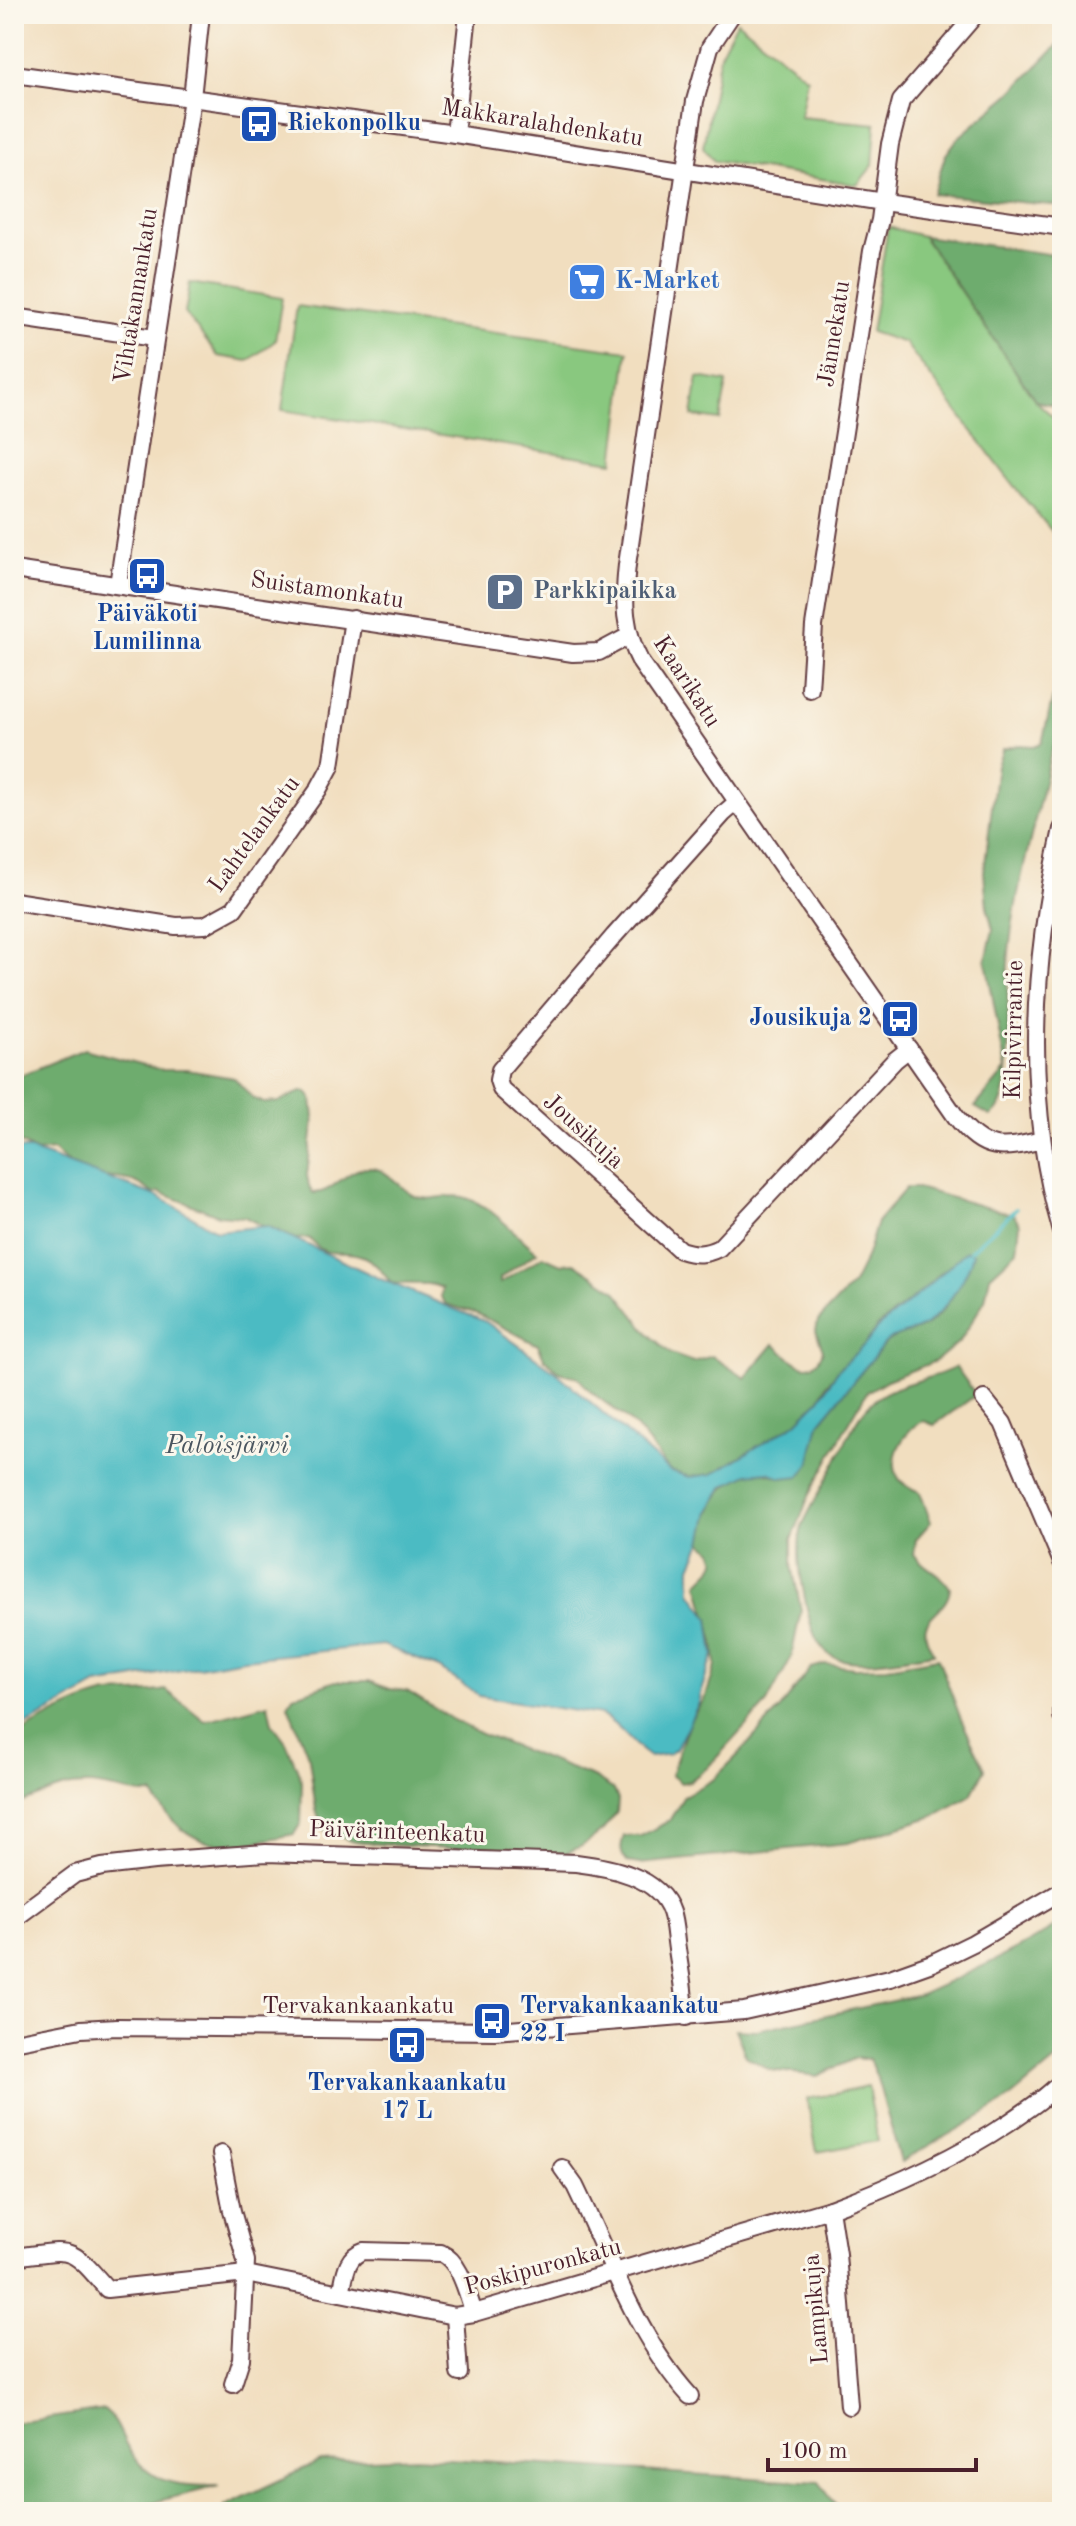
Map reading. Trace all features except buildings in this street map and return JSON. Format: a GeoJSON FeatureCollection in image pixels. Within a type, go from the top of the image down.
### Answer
{"type":"FeatureCollection","features":[{"type":"Feature","properties":{"kind":"street","name":"Vihtakannankatu"},"geometry":{"type":"LineString","coordinates":[[118,585],[192,98],[201,14]]}},
{"type":"Feature","properties":{"kind":"street"},"geometry":{"type":"LineString","coordinates":[[455,134],[468,14]]}},
{"type":"Feature","properties":{"kind":"street","name":"Kaarikatu"},"geometry":{"type":"LineString","coordinates":[[732,14],[717,33],[704,61],[695,101],[627,565],[624,615],[629,636],[641,663],[956,1117],[973,1136],[997,1148],[1042,1140]]}},
{"type":"Feature","properties":{"kind":"street","name":"Jännekatu"},"geometry":{"type":"LineString","coordinates":[[810,689],[814,626],[890,144],[901,101],[976,14]]}},
{"type":"Feature","properties":{"kind":"street","name":"Makkaralahdenkatu"},"geometry":{"type":"LineString","coordinates":[[14,74],[455,134],[1062,227]]}},
{"type":"Feature","properties":{"kind":"street"},"geometry":{"type":"LineString","coordinates":[[14,317],[154,338]]}},
{"type":"Feature","properties":{"kind":"street","name":"Suistamonkatu"},"geometry":{"type":"LineString","coordinates":[[14,570],[584,654],[599,652],[629,636]]}},
{"type":"Feature","properties":{"kind":"street","name":"Lahtelankatu"},"geometry":{"type":"LineString","coordinates":[[14,901],[176,926],[205,925],[234,909],[318,790],[331,766],[353,619]]}},
{"type":"Feature","properties":{"kind":"street","name":"Jousikuja"},"geometry":{"type":"LineString","coordinates":[[737,802],[614,936],[500,1070],[498,1080],[501,1089],[680,1250],[708,1254],[719,1248],[895,1060],[909,1049]]}},
{"type":"Feature","properties":{"kind":"street","name":"Kilpivirrantie"},"geometry":{"type":"LineString","coordinates":[[1062,829],[1045,915],[1037,991],[1035,1071],[1042,1140],[1062,1232]]}},
{"type":"Feature","properties":{"kind":"street"},"geometry":{"type":"LineString","coordinates":[[984,1399],[1003,1423],[1062,1562]]}},
{"type":"Feature","properties":{"kind":"street"},"geometry":{"type":"LineString","coordinates":[[1062,1707],[1062,1716]]}},
{"type":"Feature","properties":{"kind":"street","name":"Päivärinteenkatu"},"geometry":{"type":"LineString","coordinates":[[14,1919],[75,1874],[102,1867],[154,1861],[266,1853],[576,1863],[609,1867],[644,1883],[661,1895],[667,1904],[673,1922],[686,2017]]}},
{"type":"Feature","properties":{"kind":"street","name":"Tervakankaankatu"},"geometry":{"type":"LineString","coordinates":[[15,2039],[117,2027],[495,2031],[744,2011],[890,1978],[932,1963],[1062,1891]]}},
{"type":"Feature","properties":{"kind":"street","name":"Poskipuronkatu"},"geometry":{"type":"LineString","coordinates":[[14,2257],[73,2253],[107,2289],[246,2274],[455,2316],[474,2313],[830,2209],[916,2176],[1028,2110],[1061,2085]]}},
{"type":"Feature","properties":{"kind":"street"},"geometry":{"type":"LineString","coordinates":[[221,2154],[246,2261],[241,2359],[233,2384]]}},
{"type":"Feature","properties":{"kind":"street"},"geometry":{"type":"LineString","coordinates":[[562,2168],[575,2186],[638,2318],[673,2378],[690,2396]]}},
{"type":"Feature","properties":{"kind":"street","name":"Lampikuja"},"geometry":{"type":"LineString","coordinates":[[830,2209],[837,2254],[849,2406]]}},
{"type":"Feature","properties":{"kind":"street"},"geometry":{"type":"LineString","coordinates":[[341,2293],[349,2260],[354,2254],[363,2251],[441,2253],[455,2264],[474,2313]]}},
{"type":"Feature","properties":{"kind":"street"},"geometry":{"type":"LineString","coordinates":[[455,2316],[459,2373]]}},
{"type":"Feature","properties":{"kind":"green space"},"geometry":{"type":"Polygon","coordinates":[[[737,21],[807,78],[800,117],[876,124],[873,165],[857,185],[714,161],[703,147],[720,54],[737,21]]]}},
{"type":"Feature","properties":{"kind":"green space"},"geometry":{"type":"Polygon","coordinates":[[[1062,41],[1062,206],[933,194],[945,156],[958,138],[1010,94],[1062,41]]]}},
{"type":"Feature","properties":{"kind":"green space"},"geometry":{"type":"Polygon","coordinates":[[[888,227],[923,236],[1036,401],[1062,425],[1062,543],[1017,490],[905,343],[871,332],[888,227]]]}},
{"type":"Feature","properties":{"kind":"green space"},"geometry":{"type":"Polygon","coordinates":[[[923,236],[1062,256],[1062,407],[1036,401],[923,236]]]}},
{"type":"Feature","properties":{"kind":"green space"},"geometry":{"type":"Polygon","coordinates":[[[190,283],[282,298],[275,341],[248,361],[218,356],[185,313],[190,283]]]}},
{"type":"Feature","properties":{"kind":"green space"},"geometry":{"type":"Polygon","coordinates":[[[297,306],[628,351],[614,462],[282,410],[297,306]]]}},
{"type":"Feature","properties":{"kind":"green space"},"geometry":{"type":"Polygon","coordinates":[[[698,377],[727,382],[720,420],[692,416],[698,377]]]}},
{"type":"Feature","properties":{"kind":"green space"},"geometry":{"type":"Polygon","coordinates":[[[1062,658],[1061,725],[1049,760],[1025,861],[1011,938],[1007,1071],[1004,1092],[999,1108],[990,1116],[975,1107],[1006,1070],[986,961],[993,929],[984,872],[997,765],[1003,749],[1042,743],[1062,658]]]}},
{"type":"Feature","properties":{"kind":"green space"},"geometry":{"type":"Polygon","coordinates":[[[84,1049],[162,1070],[187,1070],[234,1078],[253,1098],[264,1103],[279,1102],[302,1091],[307,1092],[312,1099],[314,1118],[307,1175],[313,1193],[327,1190],[353,1172],[368,1168],[387,1174],[421,1198],[457,1196],[474,1201],[493,1213],[537,1252],[500,1278],[500,1283],[543,1256],[561,1264],[574,1263],[615,1290],[650,1335],[671,1354],[693,1362],[712,1356],[745,1378],[774,1344],[800,1364],[813,1365],[819,1360],[823,1350],[816,1331],[818,1321],[853,1284],[866,1258],[877,1222],[906,1188],[917,1188],[1014,1215],[1020,1224],[1017,1251],[990,1276],[985,1300],[960,1341],[936,1361],[887,1380],[867,1392],[808,1498],[792,1540],[792,1565],[801,1610],[791,1658],[767,1703],[707,1768],[690,1781],[681,1783],[671,1775],[689,1722],[706,1696],[716,1665],[714,1642],[698,1583],[716,1561],[713,1551],[702,1542],[717,1498],[737,1478],[750,1473],[781,1478],[814,1441],[819,1423],[886,1342],[932,1321],[964,1276],[943,1271],[877,1327],[827,1384],[820,1399],[796,1423],[712,1474],[690,1477],[670,1471],[630,1422],[589,1390],[578,1377],[559,1372],[544,1358],[538,1345],[478,1314],[446,1304],[441,1297],[442,1288],[430,1284],[391,1283],[375,1264],[362,1256],[327,1252],[309,1238],[295,1239],[245,1217],[218,1215],[159,1192],[153,1194],[142,1185],[91,1173],[53,1150],[37,1152],[14,1140],[14,1078],[84,1049]]]}},
{"type":"Feature","properties":{"kind":"green space"},"geometry":{"type":"Polygon","coordinates":[[[956,1367],[976,1395],[934,1425],[924,1421],[917,1424],[900,1444],[895,1461],[900,1480],[920,1492],[931,1522],[916,1539],[914,1554],[950,1588],[948,1598],[927,1623],[925,1630],[934,1653],[862,1662],[835,1657],[821,1646],[810,1620],[799,1562],[802,1526],[862,1413],[876,1399],[895,1388],[956,1367]]]}},
{"type":"Feature","properties":{"kind":"green space"},"geometry":{"type":"Polygon","coordinates":[[[938,1658],[961,1719],[985,1769],[971,1795],[934,1816],[848,1843],[639,1864],[625,1859],[621,1850],[624,1836],[641,1836],[669,1821],[684,1796],[714,1779],[735,1758],[779,1710],[811,1668],[825,1664],[855,1668],[887,1667],[938,1658]]]}},
{"type":"Feature","properties":{"kind":"green space"},"geometry":{"type":"Polygon","coordinates":[[[336,1681],[369,1681],[389,1689],[407,1691],[481,1734],[595,1778],[614,1790],[618,1800],[617,1812],[603,1830],[582,1846],[564,1854],[354,1842],[324,1830],[316,1810],[309,1758],[288,1705],[293,1696],[336,1681]]]}},
{"type":"Feature","properties":{"kind":"green space"},"geometry":{"type":"Polygon","coordinates":[[[166,1690],[205,1721],[268,1704],[272,1723],[286,1742],[302,1781],[301,1823],[294,1834],[250,1843],[214,1843],[183,1829],[167,1815],[152,1794],[96,1786],[67,1787],[14,1805],[14,1739],[33,1726],[88,1700],[110,1694],[166,1690]]]}},
{"type":"Feature","properties":{"kind":"green space"},"geometry":{"type":"Polygon","coordinates":[[[1062,1922],[1062,2055],[1005,2102],[901,2162],[869,2060],[856,2058],[817,2076],[770,2070],[746,2056],[735,2029],[757,2030],[920,1995],[975,1970],[1062,1922]]]}},
{"type":"Feature","properties":{"kind":"green space"},"geometry":{"type":"Polygon","coordinates":[[[868,2087],[878,2141],[817,2152],[807,2099],[868,2087]]]}},
{"type":"Feature","properties":{"kind":"green space"},"geometry":{"type":"Polygon","coordinates":[[[104,2410],[145,2469],[178,2484],[219,2486],[114,2512],[14,2512],[14,2423],[104,2410]]]}},
{"type":"Feature","properties":{"kind":"green space"},"geometry":{"type":"Polygon","coordinates":[[[416,2457],[819,2482],[835,2504],[836,2512],[224,2512],[225,2506],[320,2461],[416,2457]]]}},
{"type":"Feature","properties":{"kind":"water","name":"Paloisjärvi"},"geometry":{"type":"Polygon","coordinates":[[[14,1149],[28,1149],[159,1197],[217,1231],[267,1226],[383,1280],[486,1322],[557,1373],[670,1471],[690,1477],[712,1474],[796,1423],[820,1399],[838,1370],[877,1328],[966,1251],[973,1253],[960,1284],[937,1315],[920,1328],[886,1342],[819,1423],[809,1465],[800,1476],[781,1478],[769,1472],[748,1474],[724,1486],[709,1511],[702,1542],[691,1567],[691,1592],[709,1618],[714,1655],[699,1703],[676,1749],[669,1754],[650,1757],[601,1715],[479,1696],[439,1668],[383,1645],[244,1659],[97,1685],[14,1732],[14,1149]]]}},
{"type":"Feature","properties":{"kind":"waterway"},"geometry":{"type":"LineString","coordinates":[[970,1251],[1016,1209]]}},
{"type":"Feature","properties":{"kind":"place","name":"Riekonpolku"},"geometry":{"type":"Point","coordinates":[259,124]}},
{"type":"Feature","properties":{"kind":"place","name":"K-Market"},"geometry":{"type":"Point","coordinates":[587,282]}},
{"type":"Feature","properties":{"kind":"place","name":"Päiväkoti Lumilinna"},"geometry":{"type":"Point","coordinates":[147,576]}},
{"type":"Feature","properties":{"kind":"place","name":"Parkkipaikka"},"geometry":{"type":"Point","coordinates":[505,592]}},
{"type":"Feature","properties":{"kind":"place","name":"Jousikuja 2"},"geometry":{"type":"Point","coordinates":[900,1019]}},
{"type":"Feature","properties":{"kind":"place","name":"Tervakankaankatu 22 I"},"geometry":{"type":"Point","coordinates":[492,2021]}},
{"type":"Feature","properties":{"kind":"place","name":"Tervakankaankatu 17 L"},"geometry":{"type":"Point","coordinates":[407,2045]}}]}
